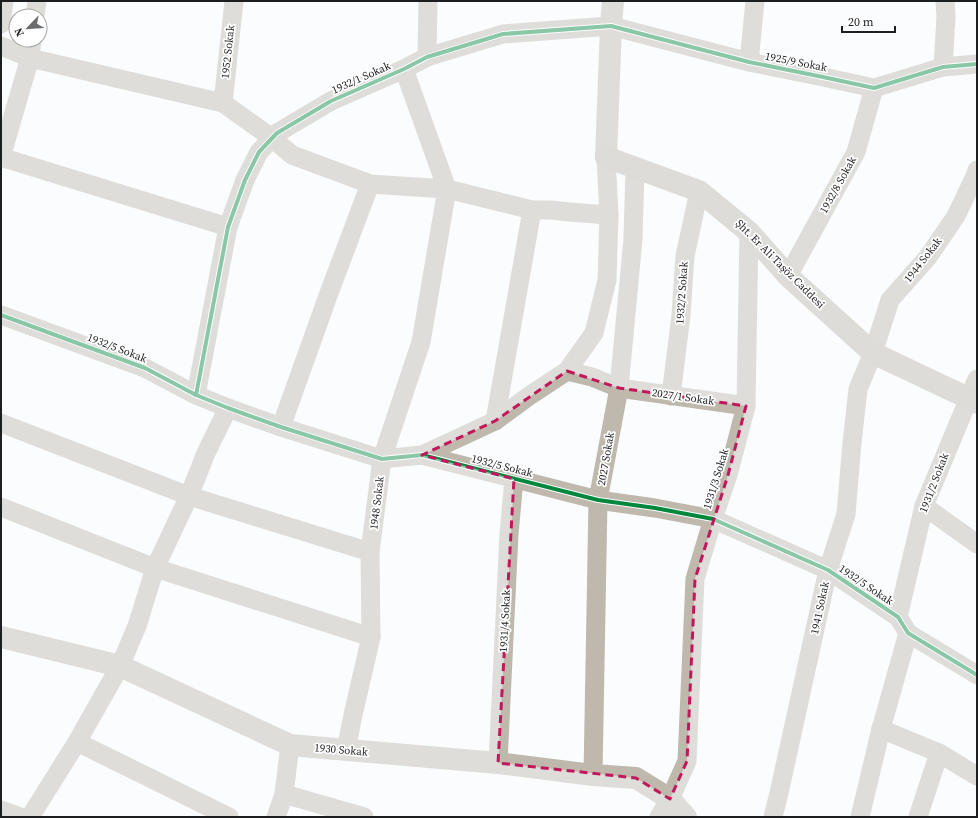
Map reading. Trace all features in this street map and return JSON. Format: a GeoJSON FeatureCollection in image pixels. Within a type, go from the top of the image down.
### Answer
{"type":"FeatureCollection","features":[{"type":"Feature","properties":{"kind":"main road","name":"Şht. Er Ali Taşöz Caddesi"},"geometry":{"type":"LineString","coordinates":[[606,157],[699,191],[749,232],[788,276],[873,353],[974,393]]}},
{"type":"Feature","properties":{"kind":"street"},"geometry":{"type":"LineString","coordinates":[[1,24],[4,1]]}},
{"type":"Feature","properties":{"kind":"street","name":"1952 Sokak"},"geometry":{"type":"LineString","coordinates":[[222,104],[234,1]]}},
{"type":"Feature","properties":{"kind":"street"},"geometry":{"type":"LineString","coordinates":[[427,57],[428,1]]}},
{"type":"Feature","properties":{"kind":"street"},"geometry":{"type":"LineString","coordinates":[[422,455],[495,421],[567,371],[594,333],[607,280],[609,215],[606,157],[613,1]]}},
{"type":"Feature","properties":{"kind":"street"},"geometry":{"type":"LineString","coordinates":[[749,62],[755,1]]}},
{"type":"Feature","properties":{"kind":"street"},"geometry":{"type":"LineString","coordinates":[[943,67],[946,17],[945,1]]}},
{"type":"Feature","properties":{"kind":"street","name":"1932/1 Sokak"},"geometry":{"type":"LineString","coordinates":[[196,395],[228,227],[245,180],[260,152],[277,133],[331,101],[404,69],[427,57],[503,34],[611,26]]}},
{"type":"Feature","properties":{"kind":"street","name":"1925/9 Sokak"},"geometry":{"type":"LineString","coordinates":[[611,26],[749,62],[874,88],[943,67],[977,64]]}},
{"type":"Feature","properties":{"kind":"street"},"geometry":{"type":"LineString","coordinates":[[1,46],[31,49],[222,104],[272,138],[292,155],[370,184],[447,189],[532,210],[551,210],[609,215]]}},
{"type":"Feature","properties":{"kind":"street"},"geometry":{"type":"LineString","coordinates":[[31,49],[1,157],[228,227]]}},
{"type":"Feature","properties":{"kind":"street"},"geometry":{"type":"LineString","coordinates":[[404,69],[447,189]]}},
{"type":"Feature","properties":{"kind":"street","name":"1932/8 Sokak"},"geometry":{"type":"LineString","coordinates":[[788,276],[856,152],[874,88]]}},
{"type":"Feature","properties":{"kind":"street","name":"2027 Sokak"},"geometry":{"type":"LineString","coordinates":[[592,775],[598,500],[619,388],[633,239],[635,168]]}},
{"type":"Feature","properties":{"kind":"street","name":"1944 Sokak"},"geometry":{"type":"LineString","coordinates":[[873,353],[890,300],[928,257],[956,216],[976,176],[977,170]]}},
{"type":"Feature","properties":{"kind":"street"},"geometry":{"type":"LineString","coordinates":[[281,427],[370,184]]}},
{"type":"Feature","properties":{"kind":"street","name":"1948 Sokak"},"geometry":{"type":"LineString","coordinates":[[346,750],[371,637],[370,552],[382,459],[421,342],[447,189]]}},
{"type":"Feature","properties":{"kind":"street","name":"1932/2 Sokak"},"geometry":{"type":"LineString","coordinates":[[671,396],[681,315],[685,256],[699,191]]}},
{"type":"Feature","properties":{"kind":"street"},"geometry":{"type":"LineString","coordinates":[[495,421],[532,210]]}},
{"type":"Feature","properties":{"kind":"street","name":"1931/3 Sokak"},"geometry":{"type":"LineString","coordinates":[[659,817],[670,799],[687,761],[695,579],[728,475],[746,406],[749,232]]}},
{"type":"Feature","properties":{"kind":"street","name":"1932/5 Sokak"},"geometry":{"type":"LineString","coordinates":[[1,315],[145,368],[196,395],[228,408],[281,427],[382,459],[422,455],[598,500],[655,508],[713,519],[828,570],[898,617],[908,633],[977,676]]}},
{"type":"Feature","properties":{"kind":"street","name":"1941 Sokak"},"geometry":{"type":"LineString","coordinates":[[773,817],[828,570],[846,514],[858,389],[873,353]]}},
{"type":"Feature","properties":{"kind":"street","name":"2027/1 Sokak"},"geometry":{"type":"LineString","coordinates":[[567,371],[592,377],[619,388],[746,406]]}},
{"type":"Feature","properties":{"kind":"street","name":"1931/2 Sokak"},"geometry":{"type":"LineString","coordinates":[[898,617],[924,506],[974,393]]}},
{"type":"Feature","properties":{"kind":"street"},"geometry":{"type":"LineString","coordinates":[[30,817],[77,742],[120,666],[137,626],[155,568],[189,496],[206,453],[228,408]]}},
{"type":"Feature","properties":{"kind":"street"},"geometry":{"type":"LineString","coordinates":[[1,424],[189,496],[370,552]]}},
{"type":"Feature","properties":{"kind":"street","name":"1931/4 Sokak"},"geometry":{"type":"LineString","coordinates":[[498,763],[514,479]]}},
{"type":"Feature","properties":{"kind":"street"},"geometry":{"type":"LineString","coordinates":[[924,506],[977,544]]}},
{"type":"Feature","properties":{"kind":"street"},"geometry":{"type":"LineString","coordinates":[[1,507],[155,568],[371,637]]}},
{"type":"Feature","properties":{"kind":"street"},"geometry":{"type":"LineString","coordinates":[[860,817],[881,729],[908,633]]}},
{"type":"Feature","properties":{"kind":"street","name":"1930 Sokak"},"geometry":{"type":"LineString","coordinates":[[1,637],[120,666],[290,746],[498,763],[592,775],[636,778],[670,799],[686,817]]}},
{"type":"Feature","properties":{"kind":"street"},"geometry":{"type":"LineString","coordinates":[[881,729],[939,753],[977,776]]}},
{"type":"Feature","properties":{"kind":"street"},"geometry":{"type":"LineString","coordinates":[[77,742],[229,817]]}},
{"type":"Feature","properties":{"kind":"street"},"geometry":{"type":"LineString","coordinates":[[276,817],[284,794],[290,746]]}},
{"type":"Feature","properties":{"kind":"street"},"geometry":{"type":"LineString","coordinates":[[918,817],[939,753]]}},
{"type":"Feature","properties":{"kind":"street"},"geometry":{"type":"LineString","coordinates":[[284,794],[364,817]]}},
{"type":"Feature","properties":{"kind":"street"},"geometry":{"type":"LineString","coordinates":[[1,810],[20,817]]}},
{"type":"Feature","properties":{"kind":"highlighted area"},"geometry":{"type":"Polygon","coordinates":[[[567,371],[619,388],[746,406],[728,475],[695,579],[687,761],[670,799],[636,778],[498,763],[514,479],[422,455],[495,421],[567,371]]]}},
{"type":"Feature","properties":{"kind":"cycle path"},"geometry":{"type":"LineString","coordinates":[[196,395],[228,227],[245,180],[259,152],[277,133],[331,101],[404,69],[427,57],[503,34],[611,26],[749,62],[874,88],[943,67],[977,64]]}},
{"type":"Feature","properties":{"kind":"cycle path"},"geometry":{"type":"LineString","coordinates":[[1,315],[145,368],[196,395],[228,408],[281,427],[382,459],[422,455],[598,500],[655,508],[713,519],[828,570],[898,617],[908,633],[977,675]]}}]}
